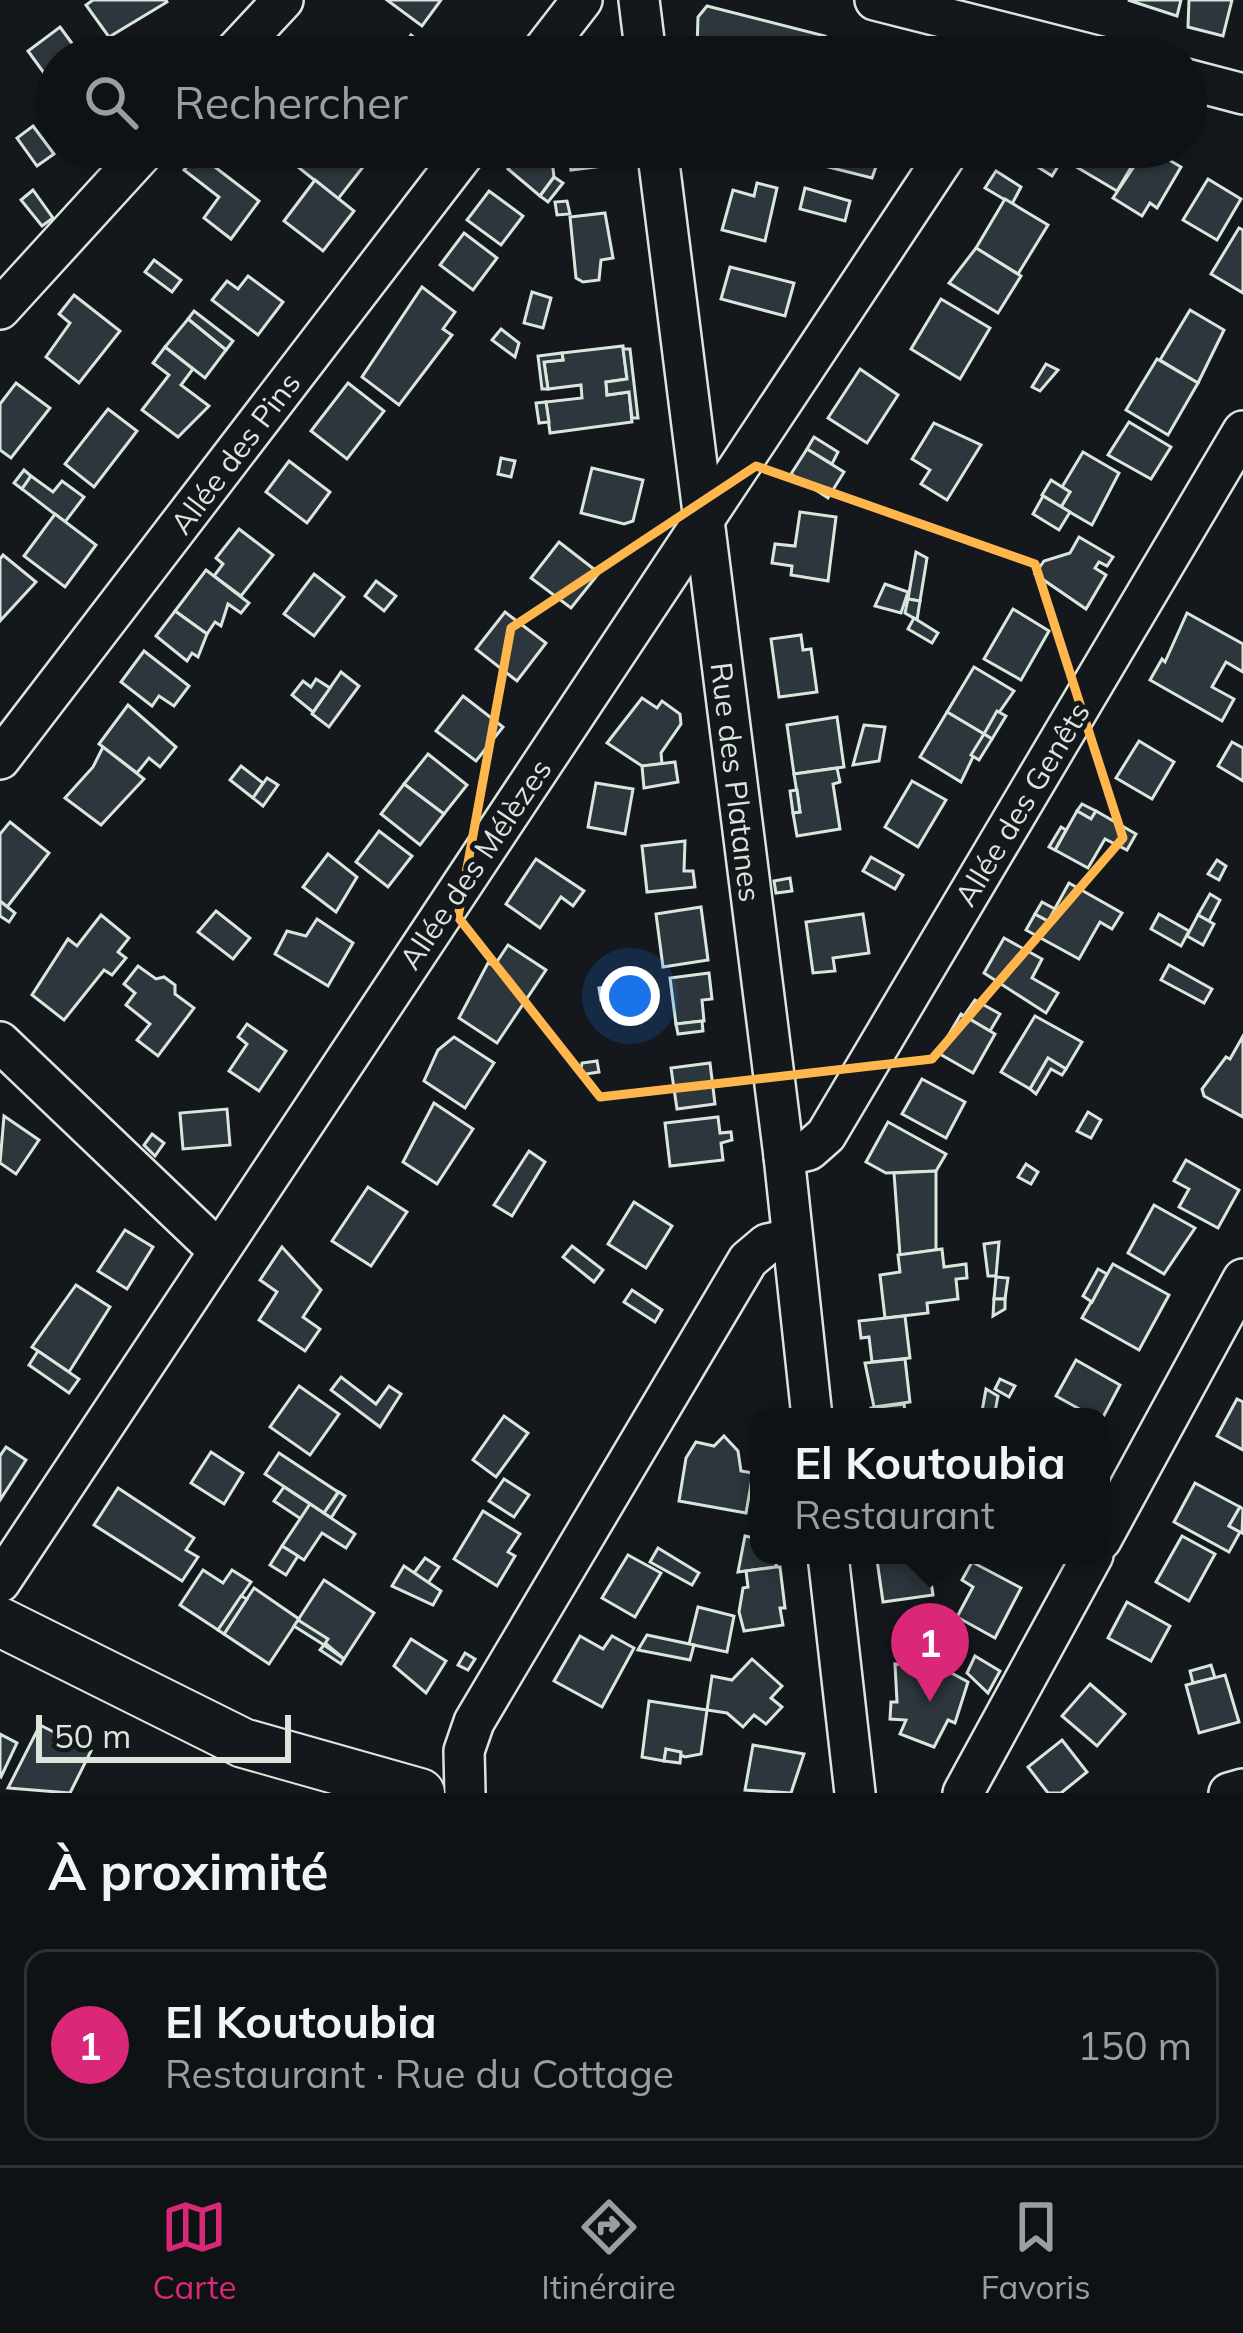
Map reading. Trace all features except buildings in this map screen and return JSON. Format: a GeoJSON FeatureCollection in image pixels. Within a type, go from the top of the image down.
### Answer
{"type":"FeatureCollection","features":[{"type":"Feature","properties":{"kind":"main road"},"geometry":{"type":"LineString","coordinates":[[0,1622],[243,1743],[328,1793]]}},
{"type":"Feature","properties":{"kind":"main road"},"geometry":{"type":"LineString","coordinates":[[243,1743],[420,1793]]}},
{"type":"Feature","properties":{"kind":"street"},"geometry":{"type":"LineString","coordinates":[[250,36],[283,0]]}},
{"type":"Feature","properties":{"kind":"street"},"geometry":{"type":"LineString","coordinates":[[554,36],[582,0]]}},
{"type":"Feature","properties":{"kind":"street"},"geometry":{"type":"LineString","coordinates":[[639,0],[643,36]]}},
{"type":"Feature","properties":{"kind":"street"},"geometry":{"type":"LineString","coordinates":[[875,0],[984,36]]}},
{"type":"Feature","properties":{"kind":"street"},"geometry":{"type":"LineString","coordinates":[[1207,85],[1243,94]]}},
{"type":"Feature","properties":{"kind":"street"},"geometry":{"type":"LineString","coordinates":[[0,309],[129,168]]}},
{"type":"Feature","properties":{"kind":"street","name":"Allée des Pins"},"geometry":{"type":"LineString","coordinates":[[0,759],[454,168]]}},
{"type":"Feature","properties":{"kind":"street","name":"Rue des Platanes"},"geometry":{"type":"LineString","coordinates":[[660,168],[784,1156],[811,1408]]}},
{"type":"Feature","properties":{"kind":"street","name":"Allée des Mélèzes"},"geometry":{"type":"LineString","coordinates":[[0,1582],[937,168]]}},
{"type":"Feature","properties":{"kind":"street","name":"Allée des Genêts"},"geometry":{"type":"LineString","coordinates":[[784,1156],[809,1150],[826,1135],[1243,431]]}},
{"type":"Feature","properties":{"kind":"street"},"geometry":{"type":"LineString","coordinates":[[0,1042],[219,1251]]}},
{"type":"Feature","properties":{"kind":"street"},"geometry":{"type":"LineString","coordinates":[[465,1793],[464,1751],[485,1702],[748,1260],[767,1244],[791,1239]]}},
{"type":"Feature","properties":{"kind":"street"},"geometry":{"type":"LineString","coordinates":[[1110,1524],[1243,1280]]}},
{"type":"Feature","properties":{"kind":"street"},"geometry":{"type":"LineString","coordinates":[[829,1564],[855,1793]]}},
{"type":"Feature","properties":{"kind":"street"},"geometry":{"type":"LineString","coordinates":[[963,1793],[1088,1564]]}},
{"type":"Feature","properties":{"kind":"street"},"geometry":{"type":"LineString","coordinates":[[1228,1793],[1243,1789]]}},
{"type":"Feature","properties":{"kind":"highlighted area"},"geometry":{"type":"Polygon","coordinates":[[[756,466],[1035,564],[1123,838],[932,1059],[600,1097],[458,917],[511,628],[756,466]]]}},
{"type":"Feature","properties":{"kind":"place","name":"El Koutoubia"},"geometry":{"type":"Point","coordinates":[930,1702]}}]}
